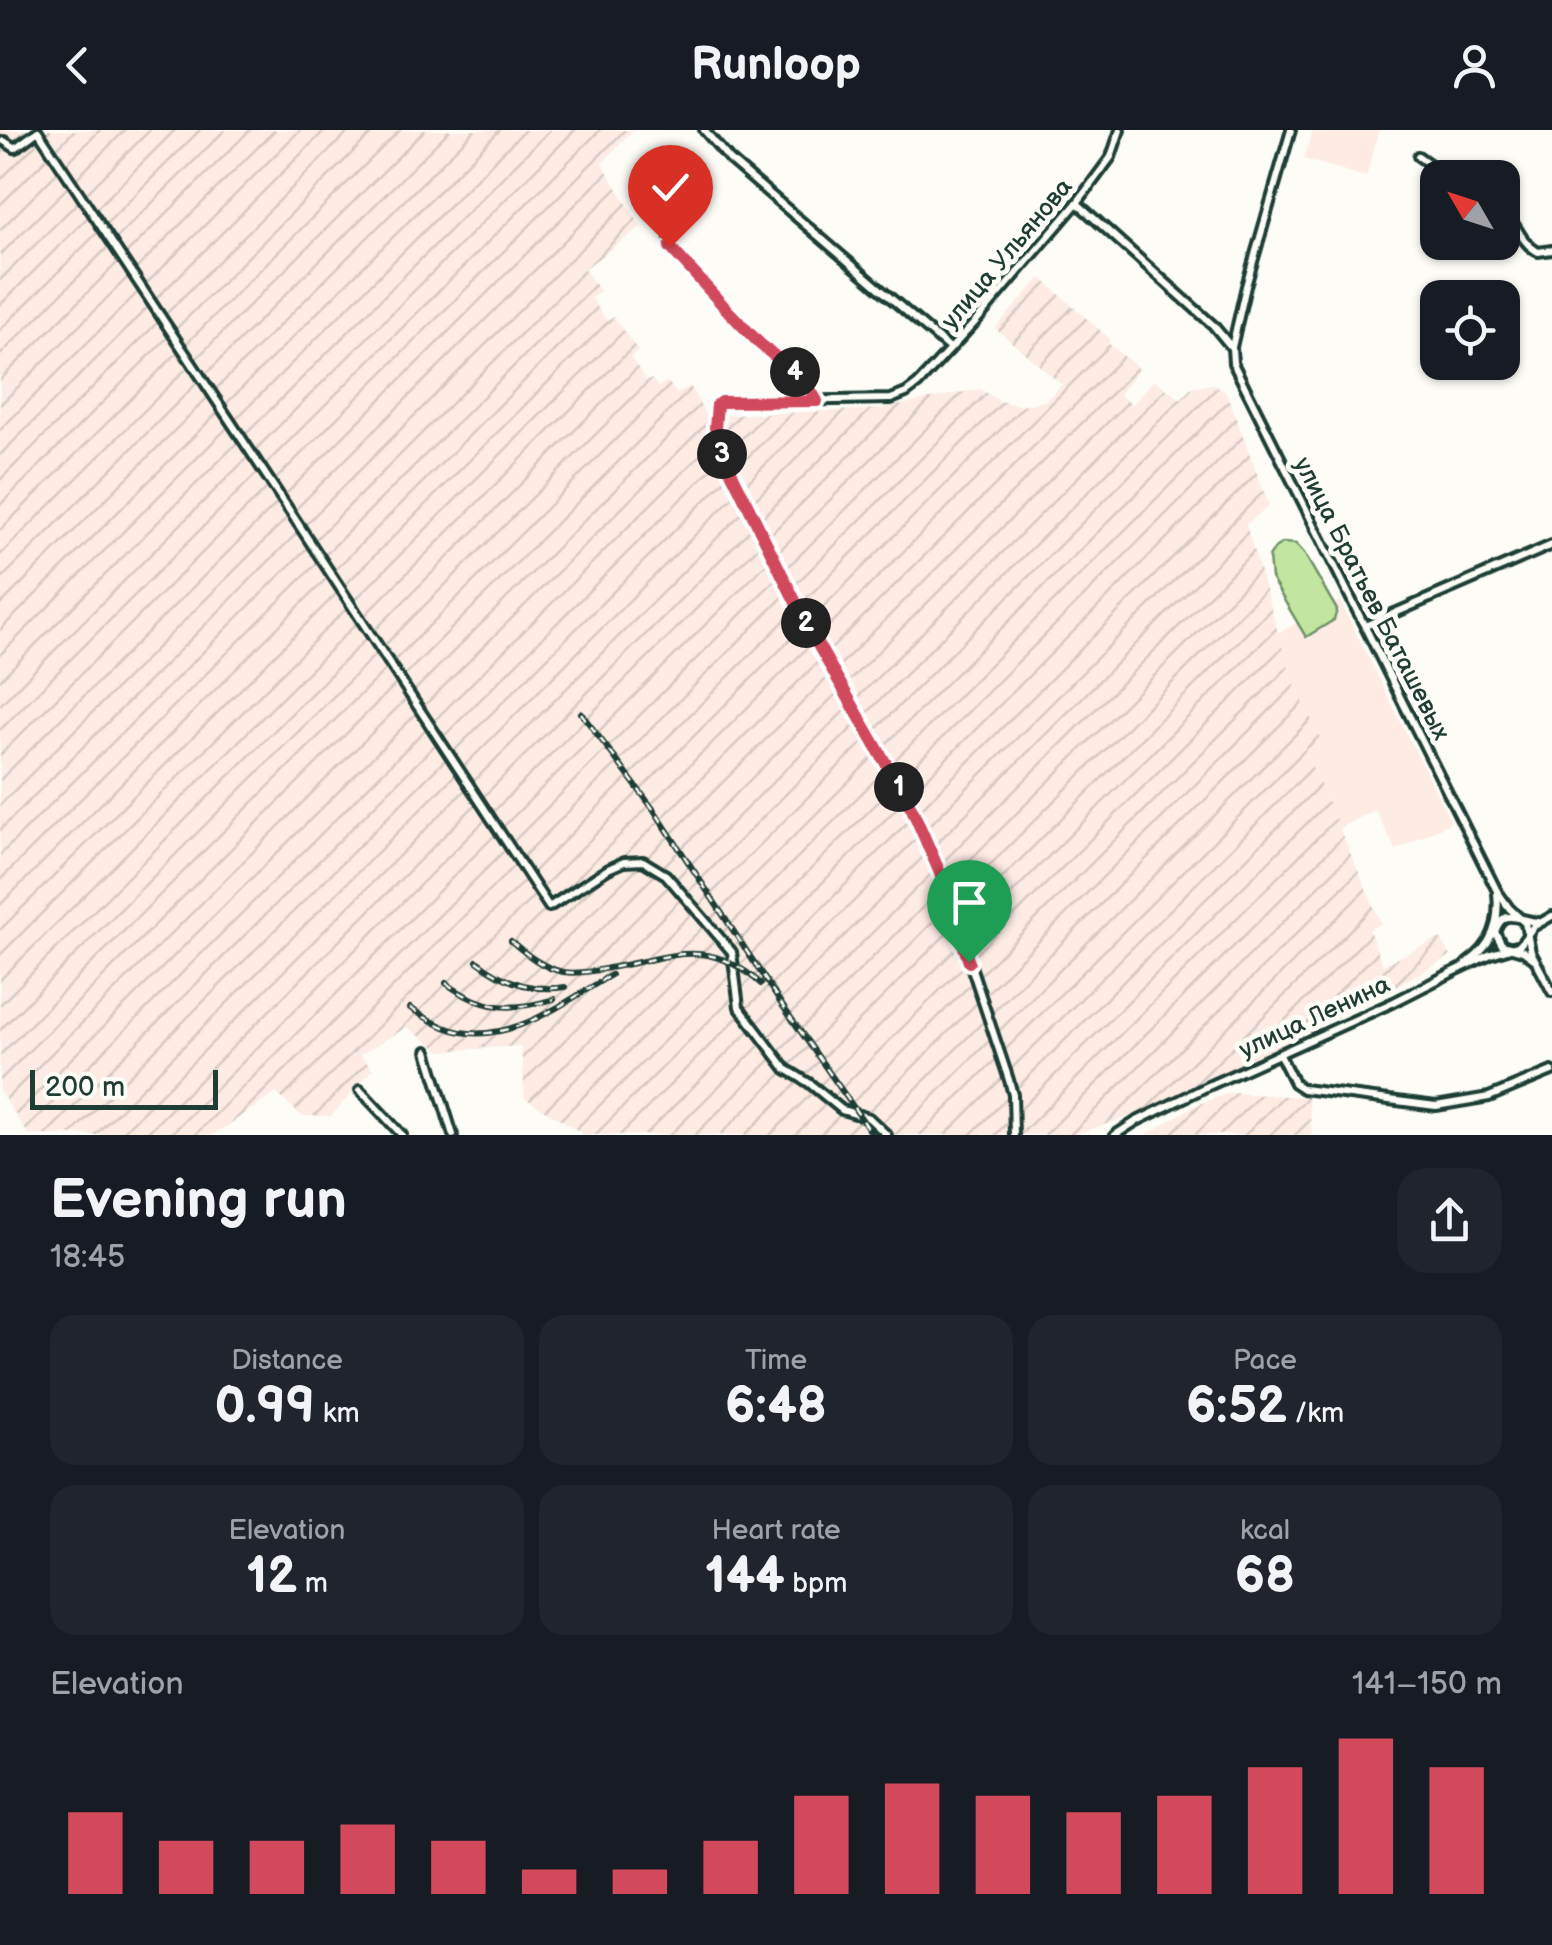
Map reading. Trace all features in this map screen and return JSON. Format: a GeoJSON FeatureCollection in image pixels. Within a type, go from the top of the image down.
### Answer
{"type":"FeatureCollection","features":[{"type":"Feature","properties":{"kind":"street"},"geometry":{"type":"LineString","coordinates":[[704,130],[730,160],[950,350]]}},
{"type":"Feature","properties":{"kind":"street","name":"улица Ульянова"},"geometry":{"type":"LineString","coordinates":[[1014,1135],[1010,1080],[940,873],[904,795],[809,629],[718,445],[715,416],[721,402],[892,399],[906,393],[950,350],[1077,204],[1111,157],[1120,130]]}},
{"type":"Feature","properties":{"kind":"street"},"geometry":{"type":"LineString","coordinates":[[1232,348],[1235,325],[1291,130]]}},
{"type":"Feature","properties":{"kind":"street"},"geometry":{"type":"LineString","coordinates":[[4,141],[15,148],[38,131],[548,908],[624,862],[643,862],[666,876],[732,952],[739,1007],[786,1069],[842,1110],[869,1118],[887,1135]]}},
{"type":"Feature","properties":{"kind":"street"},"geometry":{"type":"LineString","coordinates":[[1418,156],[1424,160]]}},
{"type":"Feature","properties":{"kind":"street","name":"улица Братьев Баташевых"},"geometry":{"type":"LineString","coordinates":[[1077,204],[1213,325],[1232,348],[1233,363],[1497,891],[1520,918]]}},
{"type":"Feature","properties":{"kind":"street"},"geometry":{"type":"LineString","coordinates":[[670,230],[670,247],[760,344],[806,382],[817,401]]}},
{"type":"Feature","properties":{"kind":"street"},"geometry":{"type":"LineString","coordinates":[[1520,232],[1527,246],[1538,252],[1551,248]]}},
{"type":"Feature","properties":{"kind":"street"},"geometry":{"type":"LineString","coordinates":[[1213,325],[1235,325]]}},
{"type":"Feature","properties":{"kind":"street"},"geometry":{"type":"LineString","coordinates":[[1364,626],[1552,544]]}},
{"type":"Feature","properties":{"kind":"street","name":"улица Братьев Баташевых"},"geometry":{"type":"LineString","coordinates":[[1496,928],[1497,891]]}},
{"type":"Feature","properties":{"kind":"street","name":"улица Ленина"},"geometry":{"type":"LineString","coordinates":[[1115,1135],[1156,1111],[1520,945],[1527,933],[1552,916]]}},
{"type":"Feature","properties":{"kind":"street"},"geometry":{"type":"LineString","coordinates":[[1454,972],[1481,954],[1506,917],[1541,922]]}},
{"type":"Feature","properties":{"kind":"street"},"geometry":{"type":"LineString","coordinates":[[1520,918],[1527,928],[1534,960],[1552,992]]}},
{"type":"Feature","properties":{"kind":"street"},"geometry":{"type":"LineString","coordinates":[[1496,928],[1498,941],[1534,960]]}},
{"type":"Feature","properties":{"kind":"street"},"geometry":{"type":"LineString","coordinates":[[427,1052],[453,1135]]}},
{"type":"Feature","properties":{"kind":"street"},"geometry":{"type":"LineString","coordinates":[[1280,1055],[1294,1083],[1304,1089],[1436,1106],[1489,1097],[1552,1071]]}},
{"type":"Feature","properties":{"kind":"street"},"geometry":{"type":"LineString","coordinates":[[360,1090],[402,1135]]}},
{"type":"Feature","properties":{"kind":"shaded area"},"geometry":{"type":"Polygon","coordinates":[[[0,130],[633,130],[602,163],[641,227],[584,269],[600,291],[591,298],[607,321],[614,317],[638,351],[630,357],[647,381],[652,379],[658,387],[667,381],[677,394],[690,386],[706,416],[880,409],[980,389],[999,401],[1021,406],[1045,401],[1062,385],[995,328],[1041,278],[1139,369],[1119,394],[1132,405],[1154,380],[1181,399],[1191,388],[1214,384],[1226,392],[1269,505],[1246,525],[1291,676],[1322,742],[1305,750],[1381,923],[1369,930],[1383,965],[1440,938],[1451,956],[1258,1060],[1137,1114],[1073,1135],[585,1135],[525,1098],[521,1046],[441,1051],[407,1027],[360,1055],[373,1069],[331,1116],[302,1116],[276,1093],[213,1135],[29,1135],[0,1092],[0,130]]]}},
{"type":"Feature","properties":{"kind":"shaded area"},"geometry":{"type":"Polygon","coordinates":[[[1313,130],[1379,130],[1366,177],[1304,159],[1313,130]]]}},
{"type":"Feature","properties":{"kind":"shaded area"},"geometry":{"type":"Polygon","coordinates":[[[1340,601],[1451,822],[1396,850],[1375,810],[1339,828],[1305,749],[1321,741],[1291,676],[1278,633],[1340,601]]]}},
{"type":"Feature","properties":{"kind":"shaded area"},"geometry":{"type":"Polygon","coordinates":[[[1229,1093],[1308,1097],[1312,1135],[1146,1135],[1194,1106],[1229,1093]]]}},
{"type":"Feature","properties":{"kind":"green space"},"geometry":{"type":"Polygon","coordinates":[[[1283,543],[1296,544],[1304,553],[1337,610],[1334,620],[1306,637],[1271,578],[1269,557],[1283,543]]]}},
{"type":"Feature","properties":{"kind":"railway"},"geometry":{"type":"LineString","coordinates":[[581,713],[654,810],[873,1135]]}},
{"type":"Feature","properties":{"kind":"railway"},"geometry":{"type":"LineString","coordinates":[[511,941],[542,964],[563,972],[592,971],[670,956],[705,955],[723,959],[761,984]]}},
{"type":"Feature","properties":{"kind":"railway"},"geometry":{"type":"LineString","coordinates":[[477,961],[518,983],[541,988],[565,987]]}},
{"type":"Feature","properties":{"kind":"railway"},"geometry":{"type":"LineString","coordinates":[[410,1008],[444,1027],[488,1033],[532,1020],[611,975]]}},
{"type":"Feature","properties":{"kind":"railway"},"geometry":{"type":"LineString","coordinates":[[446,983],[472,999],[497,1006],[524,1006],[554,999]]}},
{"type":"Feature","properties":{"kind":"route"},"geometry":{"type":"LineString","coordinates":[[670,247],[760,344],[806,382],[817,401],[721,402],[715,416],[718,445],[809,629],[912,809],[940,873],[969,962]]}}]}
